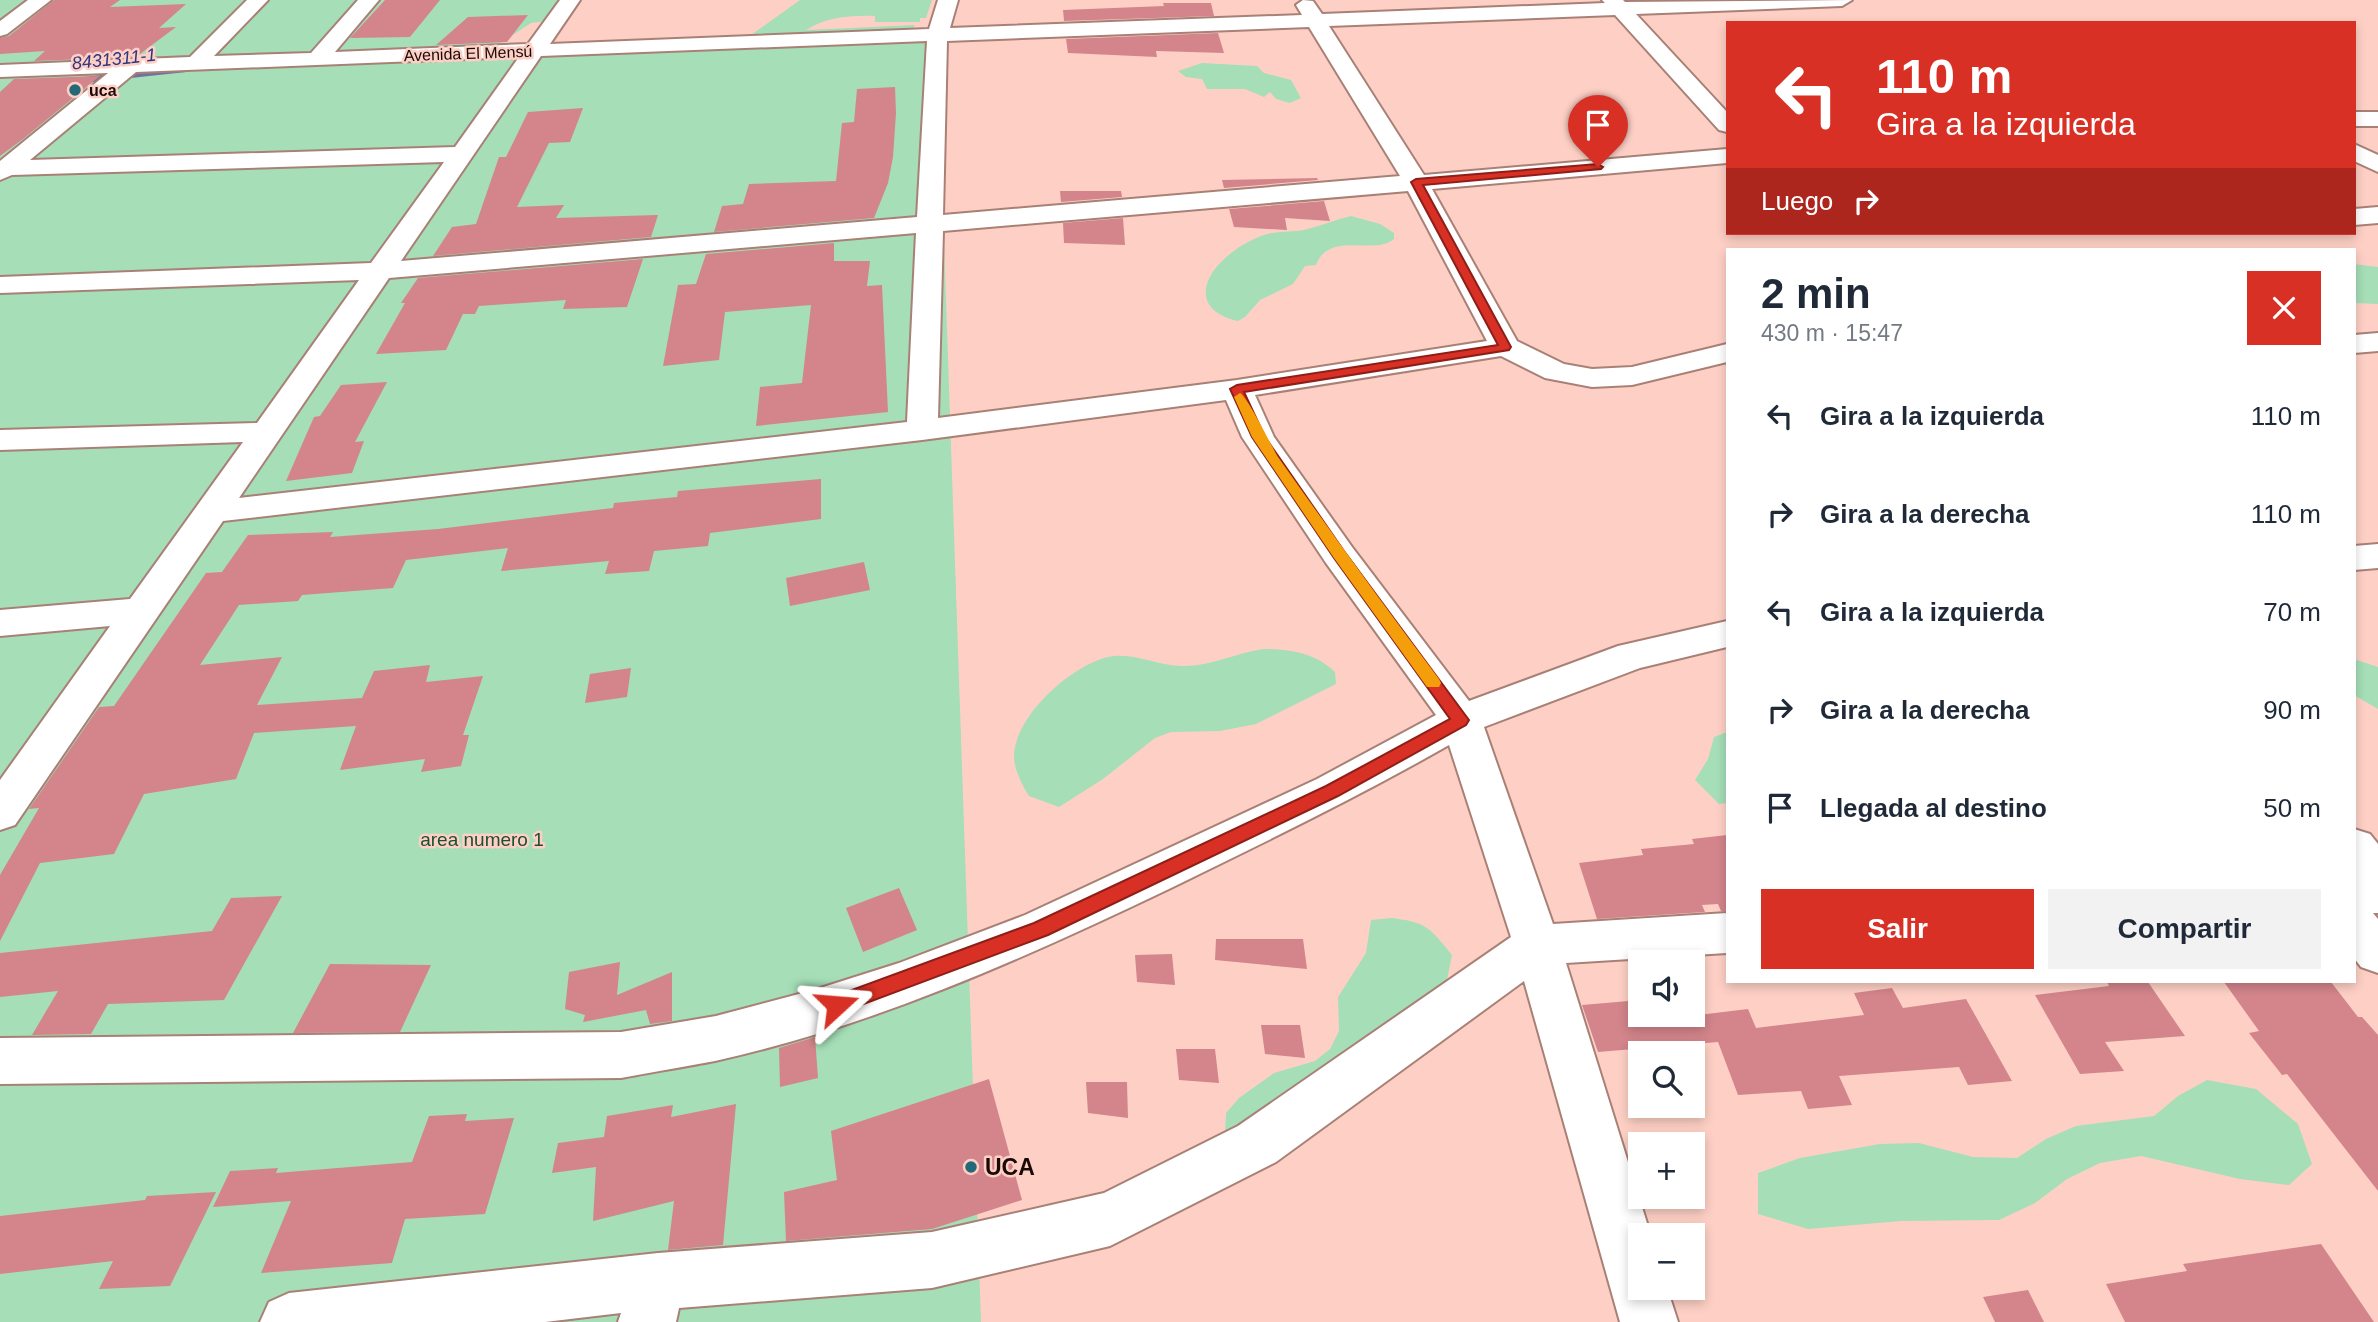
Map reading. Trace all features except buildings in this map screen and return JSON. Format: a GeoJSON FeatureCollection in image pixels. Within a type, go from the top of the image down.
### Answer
{"type":"FeatureCollection","features":[{"type":"Feature","properties":{"kind":"street"},"geometry":{"type":"LineString","coordinates":[[0,30],[41,0]]}},
{"type":"Feature","properties":{"kind":"street"},"geometry":{"type":"LineString","coordinates":[[195,64],[258,0]]}},
{"type":"Feature","properties":{"kind":"street"},"geometry":{"type":"LineString","coordinates":[[317,59],[369,0]]}},
{"type":"Feature","properties":{"kind":"street"},"geometry":{"type":"LineString","coordinates":[[0,813],[570,0]]}},
{"type":"Feature","properties":{"kind":"street"},"geometry":{"type":"LineString","coordinates":[[922,430],[937,37],[948,0]]}},
{"type":"Feature","properties":{"kind":"street"},"geometry":{"type":"LineString","coordinates":[[1303,0],[1416,182],[1505,347]]}},
{"type":"Feature","properties":{"kind":"street","name":"Avenida El Mensú"},"geometry":{"type":"LineString","coordinates":[[0,71],[937,37],[1318,21],[1617,4],[1842,0]]}},
{"type":"Feature","properties":{"kind":"street"},"geometry":{"type":"LineString","coordinates":[[1617,4],[1726,124]]}},
{"type":"Feature","properties":{"kind":"street"},"geometry":{"type":"LineString","coordinates":[[5,166],[130,66]]}},
{"type":"Feature","properties":{"kind":"street"},"geometry":{"type":"LineString","coordinates":[[2356,120],[2378,119]]}},
{"type":"Feature","properties":{"kind":"street"},"geometry":{"type":"LineString","coordinates":[[2356,152],[2378,165]]}},
{"type":"Feature","properties":{"kind":"street"},"geometry":{"type":"LineString","coordinates":[[5,166],[462,154]]}},
{"type":"Feature","properties":{"kind":"street"},"geometry":{"type":"LineString","coordinates":[[0,285],[380,271],[1726,156]]}},
{"type":"Feature","properties":{"kind":"street"},"geometry":{"type":"LineString","coordinates":[[2356,217],[2378,215]]}},
{"type":"Feature","properties":{"kind":"street"},"geometry":{"type":"LineString","coordinates":[[2356,344],[2378,342]]}},
{"type":"Feature","properties":{"kind":"street"},"geometry":{"type":"LineString","coordinates":[[210,512],[922,430],[1237,389],[1505,347],[1556,372],[1592,378],[1632,376],[1726,353]]}},
{"type":"Feature","properties":{"kind":"street"},"geometry":{"type":"LineString","coordinates":[[1237,389],[1258,437],[1339,555],[1461,720],[1536,945],[1649,1322]]}},
{"type":"Feature","properties":{"kind":"street"},"geometry":{"type":"LineString","coordinates":[[0,440],[266,432]]}},
{"type":"Feature","properties":{"kind":"street"},"geometry":{"type":"LineString","coordinates":[[2356,558],[2378,556]]}},
{"type":"Feature","properties":{"kind":"street"},"geometry":{"type":"LineString","coordinates":[[0,623],[141,611]]}},
{"type":"Feature","properties":{"kind":"street"},"geometry":{"type":"LineString","coordinates":[[0,1061],[621,1055],[716,1038],[814,1012],[904,982],[1041,929],[1332,791],[1461,720],[1632,656],[1726,634]]}},
{"type":"Feature","properties":{"kind":"street"},"geometry":{"type":"LineString","coordinates":[[2356,849],[2378,874]]}},
{"type":"Feature","properties":{"kind":"street"},"geometry":{"type":"LineString","coordinates":[[2356,895],[2378,894]]}},
{"type":"Feature","properties":{"kind":"street"},"geometry":{"type":"LineString","coordinates":[[2356,926],[2378,953]]}},
{"type":"Feature","properties":{"kind":"street"},"geometry":{"type":"LineString","coordinates":[[289,1322],[652,1301],[932,1260],[1110,1219],[1257,1144],[1536,945],[1726,933]]}},
{"type":"Feature","properties":{"kind":"green space","name":"area numero 1"},"geometry":{"type":"Polygon","coordinates":[[[0,0],[567,0],[548,12],[551,14],[546,21],[531,23],[489,51],[740,43],[800,0],[932,0],[926,18],[920,18],[920,22],[875,22],[875,16],[848,17],[822,22],[806,30],[915,25],[911,32],[937,37],[981,1322],[0,1322],[0,0]]]}},
{"type":"Feature","properties":{"kind":"green space"},"geometry":{"type":"Polygon","coordinates":[[[1202,63],[1257,66],[1264,73],[1291,80],[1301,98],[1290,103],[1276,99],[1270,92],[1264,97],[1245,89],[1207,89],[1202,79],[1186,77],[1178,71],[1202,63]]]}},
{"type":"Feature","properties":{"kind":"green space"},"geometry":{"type":"Polygon","coordinates":[[[1351,216],[1380,224],[1394,233],[1394,239],[1386,244],[1331,249],[1322,255],[1316,265],[1305,266],[1293,284],[1260,300],[1238,321],[1223,316],[1210,306],[1206,296],[1211,274],[1228,255],[1240,247],[1251,240],[1276,232],[1304,230],[1351,216]]]}},
{"type":"Feature","properties":{"kind":"green space"},"geometry":{"type":"Polygon","coordinates":[[[2356,264],[2378,267],[2378,304],[2356,303],[2356,264]]]}},
{"type":"Feature","properties":{"kind":"green space"},"geometry":{"type":"Polygon","coordinates":[[[1263,649],[1292,651],[1311,656],[1335,672],[1336,684],[1256,724],[1220,731],[1171,732],[1155,738],[1103,779],[1059,807],[1029,796],[1015,766],[1017,741],[1033,710],[1075,672],[1114,656],[1184,666],[1204,664],[1263,649]]]}},
{"type":"Feature","properties":{"kind":"green space"},"geometry":{"type":"Polygon","coordinates":[[[2356,660],[2378,667],[2378,709],[2356,696],[2356,660]]]}},
{"type":"Feature","properties":{"kind":"green space"},"geometry":{"type":"Polygon","coordinates":[[[1726,732],[1726,803],[1719,804],[1695,780],[1708,759],[1714,737],[1726,732]]]}},
{"type":"Feature","properties":{"kind":"green space"},"geometry":{"type":"Polygon","coordinates":[[[1391,918],[1427,928],[1452,955],[1445,990],[1225,1135],[1226,1113],[1239,1098],[1274,1073],[1315,1061],[1330,1049],[1339,1031],[1338,997],[1366,953],[1371,920],[1391,918]]]}},
{"type":"Feature","properties":{"kind":"green space"},"geometry":{"type":"Polygon","coordinates":[[[2207,1080],[2256,1089],[2298,1124],[2312,1164],[2289,1185],[2240,1179],[2141,1156],[2100,1163],[2067,1179],[2035,1203],[1999,1220],[1901,1221],[1808,1229],[1758,1214],[1758,1173],[1800,1158],[1880,1144],[1919,1143],[1973,1157],[2017,1158],[2046,1139],[2076,1126],[2154,1116],[2178,1096],[2207,1080]]]}},
{"type":"Feature","properties":{"kind":"waterway","name":"8431311-1"},"geometry":{"type":"LineString","coordinates":[[84,80],[186,69]]}},
{"type":"Feature","properties":{"kind":"slow traffic"},"geometry":{"type":"LineString","coordinates":[[1240,397],[1258,437],[1339,555],[1433,683]]}},
{"type":"Feature","properties":{"kind":"place","name":"uca"},"geometry":{"type":"Point","coordinates":[75,90]}},
{"type":"Feature","properties":{"kind":"place","name":"UCA"},"geometry":{"type":"Point","coordinates":[971,1167]}},
{"type":"Feature","properties":{"kind":"route"},"geometry":{"type":"LineString","coordinates":[[837,1005],[1041,929],[1332,791],[1461,720],[1339,555],[1258,437],[1237,389],[1505,347],[1416,182],[1598,167]]}}]}
